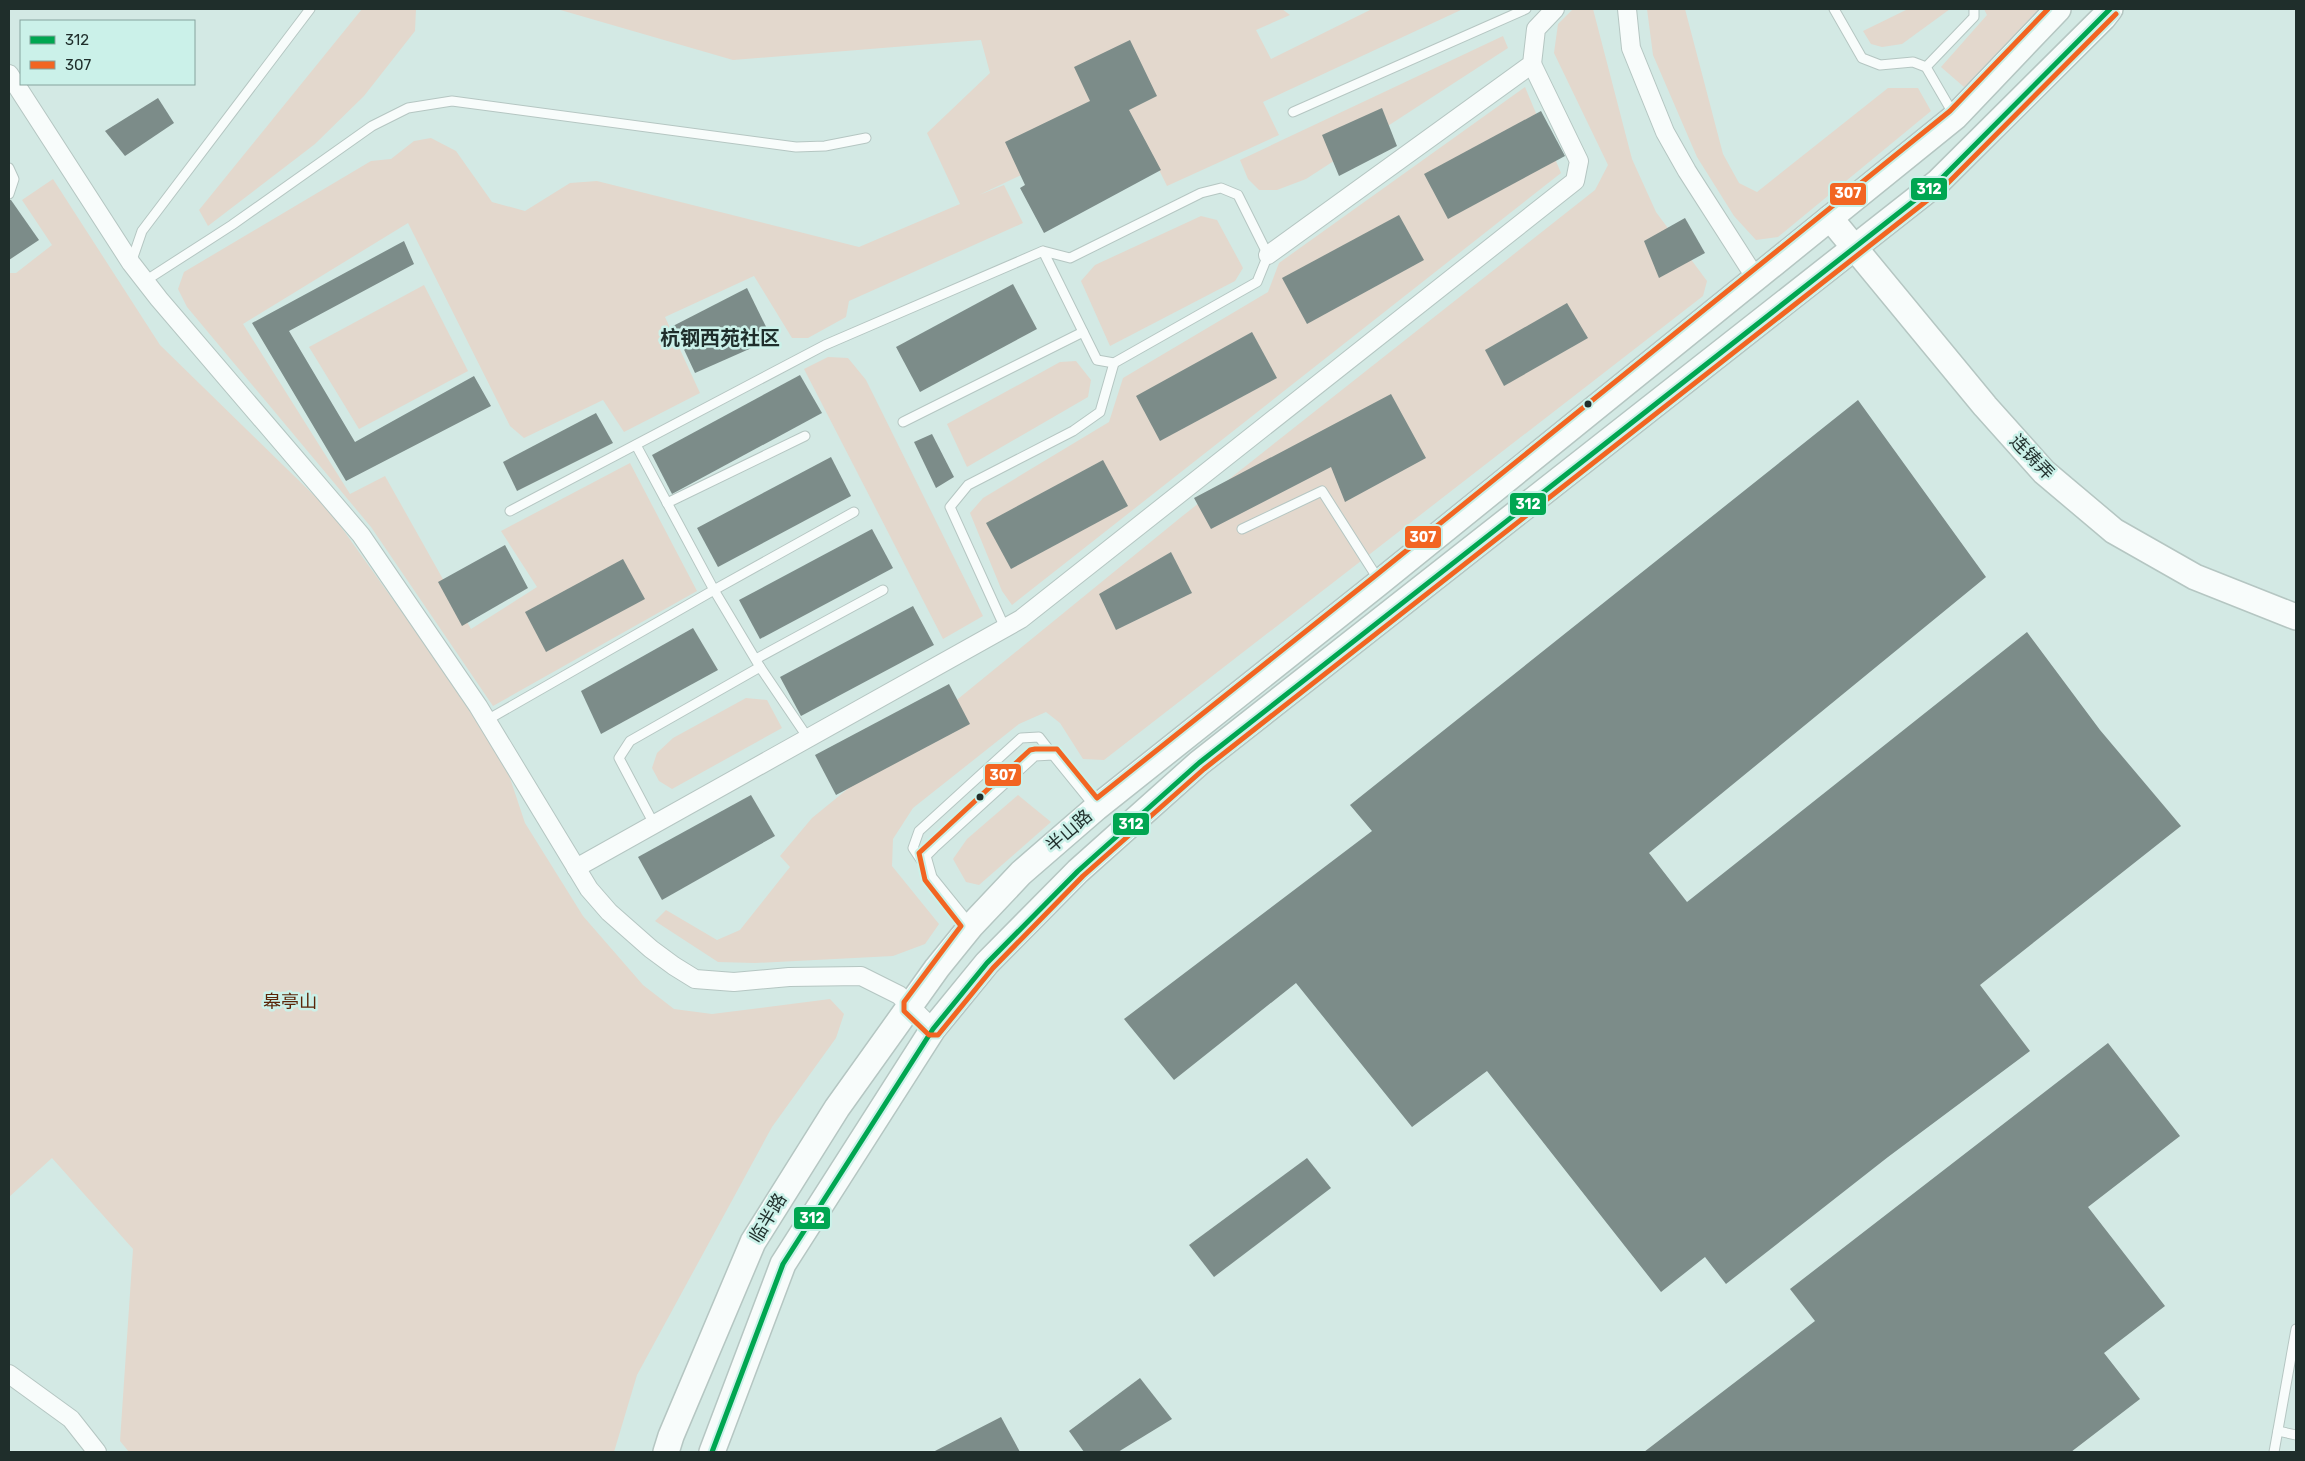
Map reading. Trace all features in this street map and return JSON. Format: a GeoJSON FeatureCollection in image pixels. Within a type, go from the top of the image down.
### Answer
{"type":"FeatureCollection","features":[{"type":"Feature","properties":{"kind":"main road","name":"半山路"},"geometry":{"type":"LineString","coordinates":[[910,1006],[971,926],[1021,873],[1096,808],[1380,582],[1956,117],[2058,9]]}},
{"type":"Feature","properties":{"kind":"main road","name":"半山路"},"geometry":{"type":"LineString","coordinates":[[932,1029],[987,963],[1078,871],[1199,763],[1938,182],[2110,9]]}},
{"type":"Feature","properties":{"kind":"main road","name":"连铸弄"},"geometry":{"type":"LineString","coordinates":[[1830,218],[1985,406],[2044,472],[2114,531],[2195,578],[2296,617]]}},
{"type":"Feature","properties":{"kind":"main road","name":"临半路"},"geometry":{"type":"LineString","coordinates":[[666,1452],[717,1322],[753,1242],[837,1108],[910,1006]]}},
{"type":"Feature","properties":{"kind":"main road"},"geometry":{"type":"LineString","coordinates":[[712,1452],[783,1264],[932,1029]]}},
{"type":"Feature","properties":{"kind":"street"},"geometry":{"type":"LineString","coordinates":[[576,868],[1029,613],[1575,181],[1579,161],[1532,64],[1536,29],[1555,9]]}},
{"type":"Feature","properties":{"kind":"street"},"geometry":{"type":"LineString","coordinates":[[1627,9],[1631,48],[1664,132],[1755,278]]}},
{"type":"Feature","properties":{"kind":"street"},"geometry":{"type":"LineString","coordinates":[[1268,255],[1532,64]]}},
{"type":"Feature","properties":{"kind":"street"},"geometry":{"type":"LineString","coordinates":[[9,74],[131,263],[361,535],[487,720],[589,889],[609,912],[651,949],[674,966],[695,978],[734,982],[789,977],[861,976],[899,995],[932,1029]]}},
{"type":"Feature","properties":{"kind":"street"},"geometry":{"type":"LineString","coordinates":[[9,1374],[71,1419],[97,1452]]}},
{"type":"Feature","properties":{"kind":"lane"},"geometry":{"type":"LineString","coordinates":[[131,263],[142,231],[310,9]]}},
{"type":"Feature","properties":{"kind":"lane"},"geometry":{"type":"LineString","coordinates":[[1293,112],[1526,9]]}},
{"type":"Feature","properties":{"kind":"lane"},"geometry":{"type":"LineString","coordinates":[[1834,9],[1862,58],[1880,65],[1913,62],[1926,67],[1956,117]]}},
{"type":"Feature","properties":{"kind":"lane"},"geometry":{"type":"LineString","coordinates":[[1926,67],[1974,17],[1974,9]]}},
{"type":"Feature","properties":{"kind":"lane"},"geometry":{"type":"LineString","coordinates":[[145,281],[232,225],[372,126],[408,108],[452,101],[796,147],[825,146],[866,138]]}},
{"type":"Feature","properties":{"kind":"lane"},"geometry":{"type":"LineString","coordinates":[[9,168],[14,179],[9,194]]}},
{"type":"Feature","properties":{"kind":"lane"},"geometry":{"type":"LineString","coordinates":[[510,511],[825,345],[1043,251],[1070,258],[1201,193],[1221,188],[1238,194],[1268,255],[1257,282],[1114,362],[1097,360],[1043,251]]}},
{"type":"Feature","properties":{"kind":"lane"},"geometry":{"type":"LineString","coordinates":[[903,422],[1083,332]]}},
{"type":"Feature","properties":{"kind":"lane"},"geometry":{"type":"LineString","coordinates":[[1005,628],[950,507],[968,485],[1072,431],[1100,412],[1114,362]]}},
{"type":"Feature","properties":{"kind":"lane"},"geometry":{"type":"LineString","coordinates":[[667,502],[806,436]]}},
{"type":"Feature","properties":{"kind":"lane"},"geometry":{"type":"LineString","coordinates":[[636,445],[714,590],[758,663],[808,738]]}},
{"type":"Feature","properties":{"kind":"lane"},"geometry":{"type":"LineString","coordinates":[[1242,528],[1322,491],[1380,582]]}},
{"type":"Feature","properties":{"kind":"lane"},"geometry":{"type":"LineString","coordinates":[[487,720],[854,512]]}},
{"type":"Feature","properties":{"kind":"lane"},"geometry":{"type":"LineString","coordinates":[[654,824],[619,758],[630,740],[883,590]]}},
{"type":"Feature","properties":{"kind":"lane"},"geometry":{"type":"LineString","coordinates":[[971,926],[932,877],[913,848],[919,831],[1021,738],[1039,737],[1096,808]]}},
{"type":"Feature","properties":{"kind":"lane"},"geometry":{"type":"LineString","coordinates":[[932,877],[926,856],[1035,756],[1053,755]]}},
{"type":"Feature","properties":{"kind":"lane"},"geometry":{"type":"LineString","coordinates":[[2274,1452],[2296,1329]]}},
{"type":"Feature","properties":{"kind":"lane"},"geometry":{"type":"LineString","coordinates":[[2278,1431],[2296,1435]]}},
{"type":"Feature","properties":{"kind":"green space"},"geometry":{"type":"Polygon","coordinates":[[[362,9],[416,9],[415,31],[364,96],[315,144],[208,226],[199,210],[362,9]]]}},
{"type":"Feature","properties":{"kind":"green space"},"geometry":{"type":"Polygon","coordinates":[[[557,9],[1282,9],[1290,15],[1256,30],[1271,59],[1372,9],[1463,9],[1263,102],[1279,135],[1167,186],[1135,121],[979,195],[1004,185],[1023,223],[849,301],[846,317],[808,338],[792,338],[754,276],[665,317],[700,393],[624,432],[603,400],[524,438],[510,426],[408,223],[243,324],[350,494],[385,476],[471,629],[537,587],[501,531],[630,463],[697,591],[493,706],[371,527],[187,307],[178,289],[184,272],[371,161],[391,159],[414,141],[431,138],[456,151],[492,202],[525,211],[570,183],[597,181],[859,247],[960,204],[927,133],[990,73],[981,40],[733,60],[557,9]]]}},
{"type":"Feature","properties":{"kind":"green space"},"geometry":{"type":"Polygon","coordinates":[[[1573,9],[1593,9],[1632,159],[1656,212],[1707,281],[1703,296],[1104,760],[1083,759],[1060,723],[1046,712],[1019,724],[913,808],[893,839],[892,866],[939,924],[925,944],[893,956],[755,963],[718,962],[655,921],[666,910],[717,940],[740,930],[790,867],[780,856],[812,818],[1180,518],[1595,190],[1608,165],[1554,53],[1558,24],[1573,9]]]}},
{"type":"Feature","properties":{"kind":"green space"},"geometry":{"type":"Polygon","coordinates":[[[1647,9],[1685,9],[1723,154],[1739,183],[1757,192],[1888,88],[1918,88],[1931,111],[1778,237],[1756,240],[1734,216],[1697,157],[1653,55],[1647,9]]]}},
{"type":"Feature","properties":{"kind":"green space"},"geometry":{"type":"Polygon","coordinates":[[[1908,9],[1950,9],[1902,44],[1882,47],[1871,44],[1863,31],[1908,9]]]}},
{"type":"Feature","properties":{"kind":"green space"},"geometry":{"type":"Polygon","coordinates":[[[1984,9],[2057,9],[2044,25],[1964,87],[1941,67],[1987,15],[1984,9]]]}},
{"type":"Feature","properties":{"kind":"green space"},"geometry":{"type":"Polygon","coordinates":[[[1503,36],[1508,48],[1306,179],[1277,190],[1259,190],[1248,179],[1240,160],[1503,36]]]}},
{"type":"Feature","properties":{"kind":"green space"},"geometry":{"type":"Polygon","coordinates":[[[1525,87],[1561,173],[1012,605],[1002,591],[970,513],[983,498],[1109,422],[1123,378],[1268,292],[1279,263],[1525,87]]]}},
{"type":"Feature","properties":{"kind":"green space","name":"皋亭山"},"geometry":{"type":"Polygon","coordinates":[[[53,179],[160,345],[329,510],[501,751],[525,823],[583,916],[643,985],[674,1009],[712,1014],[830,999],[844,1014],[836,1038],[772,1127],[637,1375],[614,1452],[129,1452],[120,1441],[133,1249],[52,1158],[9,1197],[9,273],[16,273],[52,245],[22,200],[53,179]]]}},
{"type":"Feature","properties":{"kind":"green space"},"geometry":{"type":"Polygon","coordinates":[[[1201,216],[1217,220],[1243,268],[1235,281],[1110,346],[1081,281],[1095,265],[1201,216]]]}},
{"type":"Feature","properties":{"kind":"green space"},"geometry":{"type":"Polygon","coordinates":[[[424,285],[468,371],[359,429],[309,347],[424,285]]]}},
{"type":"Feature","properties":{"kind":"green space"},"geometry":{"type":"Polygon","coordinates":[[[828,357],[848,358],[866,380],[983,616],[943,639],[804,369],[828,357]]]}},
{"type":"Feature","properties":{"kind":"green space"},"geometry":{"type":"Polygon","coordinates":[[[1076,361],[1091,380],[1088,397],[967,467],[947,424],[1060,362],[1076,361]]]}},
{"type":"Feature","properties":{"kind":"green space"},"geometry":{"type":"Polygon","coordinates":[[[746,698],[767,700],[782,728],[672,789],[659,781],[652,768],[657,753],[673,738],[746,698]]]}},
{"type":"Feature","properties":{"kind":"green space"},"geometry":{"type":"Polygon","coordinates":[[[1018,795],[1051,822],[979,885],[966,882],[953,859],[967,839],[1018,795]]]}},
{"type":"Feature","properties":{"kind":"building"},"geometry":{"type":"Polygon","coordinates":[[[1130,40],[1157,96],[1129,110],[1161,170],[1044,233],[1020,188],[1025,185],[1005,142],[1090,101],[1074,67],[1130,40]]]}},
{"type":"Feature","properties":{"kind":"building"},"geometry":{"type":"Polygon","coordinates":[[[158,98],[174,123],[125,156],[105,131],[158,98]]]}},
{"type":"Feature","properties":{"kind":"building"},"geometry":{"type":"Polygon","coordinates":[[[1382,108],[1397,146],[1339,176],[1322,135],[1382,108]]]}},
{"type":"Feature","properties":{"kind":"building"},"geometry":{"type":"Polygon","coordinates":[[[1541,111],[1565,156],[1448,219],[1424,174],[1541,111]]]}},
{"type":"Feature","properties":{"kind":"building"},"geometry":{"type":"Polygon","coordinates":[[[9,200],[11,200],[39,240],[9,260],[9,200]]]}},
{"type":"Feature","properties":{"kind":"building"},"geometry":{"type":"Polygon","coordinates":[[[1399,215],[1424,260],[1307,324],[1282,278],[1399,215]]]}},
{"type":"Feature","properties":{"kind":"building"},"geometry":{"type":"Polygon","coordinates":[[[1685,218],[1705,253],[1659,278],[1644,241],[1685,218]]]}},
{"type":"Feature","properties":{"kind":"building"},"geometry":{"type":"Polygon","coordinates":[[[404,241],[414,264],[289,331],[355,442],[474,376],[491,406],[346,481],[252,323],[404,241]]]}},
{"type":"Feature","properties":{"kind":"building"},"geometry":{"type":"Polygon","coordinates":[[[1013,284],[1037,329],[920,392],[896,347],[1013,284]]]}},
{"type":"Feature","properties":{"kind":"building"},"geometry":{"type":"Polygon","coordinates":[[[747,288],[772,339],[695,373],[673,326],[747,288]]]}},
{"type":"Feature","properties":{"kind":"building"},"geometry":{"type":"Polygon","coordinates":[[[1567,303],[1588,338],[1504,386],[1485,350],[1567,303]]]}},
{"type":"Feature","properties":{"kind":"building"},"geometry":{"type":"Polygon","coordinates":[[[1252,332],[1277,378],[1160,441],[1136,396],[1252,332]]]}},
{"type":"Feature","properties":{"kind":"building"},"geometry":{"type":"Polygon","coordinates":[[[800,375],[822,413],[672,494],[652,455],[800,375]]]}},
{"type":"Feature","properties":{"kind":"building"},"geometry":{"type":"Polygon","coordinates":[[[1391,394],[1426,458],[1345,502],[1331,467],[1211,529],[1194,498],[1391,394]]]}},
{"type":"Feature","properties":{"kind":"building"},"geometry":{"type":"Polygon","coordinates":[[[1858,400],[1986,577],[1649,853],[1687,902],[2027,632],[2100,730],[2181,826],[1980,985],[2030,1051],[1888,1157],[1726,1284],[1705,1257],[1661,1292],[1487,1071],[1412,1127],[1296,983],[1174,1080],[1124,1019],[1372,831],[1350,805],[1858,400]]]}},
{"type":"Feature","properties":{"kind":"building"},"geometry":{"type":"Polygon","coordinates":[[[596,413],[613,443],[517,491],[503,462],[596,413]]]}},
{"type":"Feature","properties":{"kind":"building"},"geometry":{"type":"Polygon","coordinates":[[[932,434],[954,477],[936,488],[914,442],[932,434]]]}},
{"type":"Feature","properties":{"kind":"building"},"geometry":{"type":"Polygon","coordinates":[[[831,457],[851,496],[718,567],[697,528],[831,457]]]}},
{"type":"Feature","properties":{"kind":"building"},"geometry":{"type":"Polygon","coordinates":[[[1103,460],[1128,506],[1011,569],[986,523],[1103,460]]]}},
{"type":"Feature","properties":{"kind":"building"},"geometry":{"type":"Polygon","coordinates":[[[872,529],[893,568],[760,639],[739,600],[872,529]]]}},
{"type":"Feature","properties":{"kind":"building"},"geometry":{"type":"Polygon","coordinates":[[[505,545],[528,588],[462,626],[438,582],[505,545]]]}},
{"type":"Feature","properties":{"kind":"building"},"geometry":{"type":"Polygon","coordinates":[[[1171,552],[1192,593],[1116,630],[1099,594],[1171,552]]]}},
{"type":"Feature","properties":{"kind":"building"},"geometry":{"type":"Polygon","coordinates":[[[623,559],[645,599],[546,652],[525,612],[623,559]]]}},
{"type":"Feature","properties":{"kind":"building"},"geometry":{"type":"Polygon","coordinates":[[[913,606],[934,645],[801,716],[780,677],[913,606]]]}},
{"type":"Feature","properties":{"kind":"building"},"geometry":{"type":"Polygon","coordinates":[[[693,628],[718,670],[601,734],[581,691],[693,628]]]}},
{"type":"Feature","properties":{"kind":"building"},"geometry":{"type":"Polygon","coordinates":[[[949,684],[970,724],[836,795],[815,755],[949,684]]]}},
{"type":"Feature","properties":{"kind":"building"},"geometry":{"type":"Polygon","coordinates":[[[751,795],[775,836],[662,900],[638,857],[751,795]]]}},
{"type":"Feature","properties":{"kind":"building"},"geometry":{"type":"Polygon","coordinates":[[[2108,1043],[2180,1136],[2088,1207],[2165,1306],[2104,1353],[2140,1399],[2071,1452],[1644,1452],[1815,1321],[1790,1289],[2108,1043]]]}},
{"type":"Feature","properties":{"kind":"building"},"geometry":{"type":"Polygon","coordinates":[[[1307,1158],[1331,1188],[1214,1277],[1189,1245],[1307,1158]]]}},
{"type":"Feature","properties":{"kind":"building"},"geometry":{"type":"Polygon","coordinates":[[[1140,1378],[1172,1419],[1118,1452],[1084,1452],[1069,1431],[1140,1378]]]}},
{"type":"Feature","properties":{"kind":"building"},"geometry":{"type":"Polygon","coordinates":[[[1001,1417],[1020,1452],[933,1452],[1001,1417]]]}},
{"type":"Feature","properties":{"kind":"transit line","name":"307"},"geometry":{"type":"LineString","coordinates":[[2048,9],[1950,111],[1097,798],[1057,749],[1030,750],[919,853],[925,880],[961,926],[904,1002],[904,1011],[929,1035],[938,1035],[993,968],[1083,876],[1204,769],[1943,188],[2116,14]]}},
{"type":"Feature","properties":{"kind":"transit line","name":"312"},"geometry":{"type":"LineString","coordinates":[[712,1452],[783,1264],[933,1029],[987,963],[1078,871],[1199,763],[1938,182],[2110,9]]}},
{"type":"Feature","properties":{"kind":"district","name":"杭钢西苑社区"},"geometry":{"type":"Point","coordinates":[720,338]}}]}
